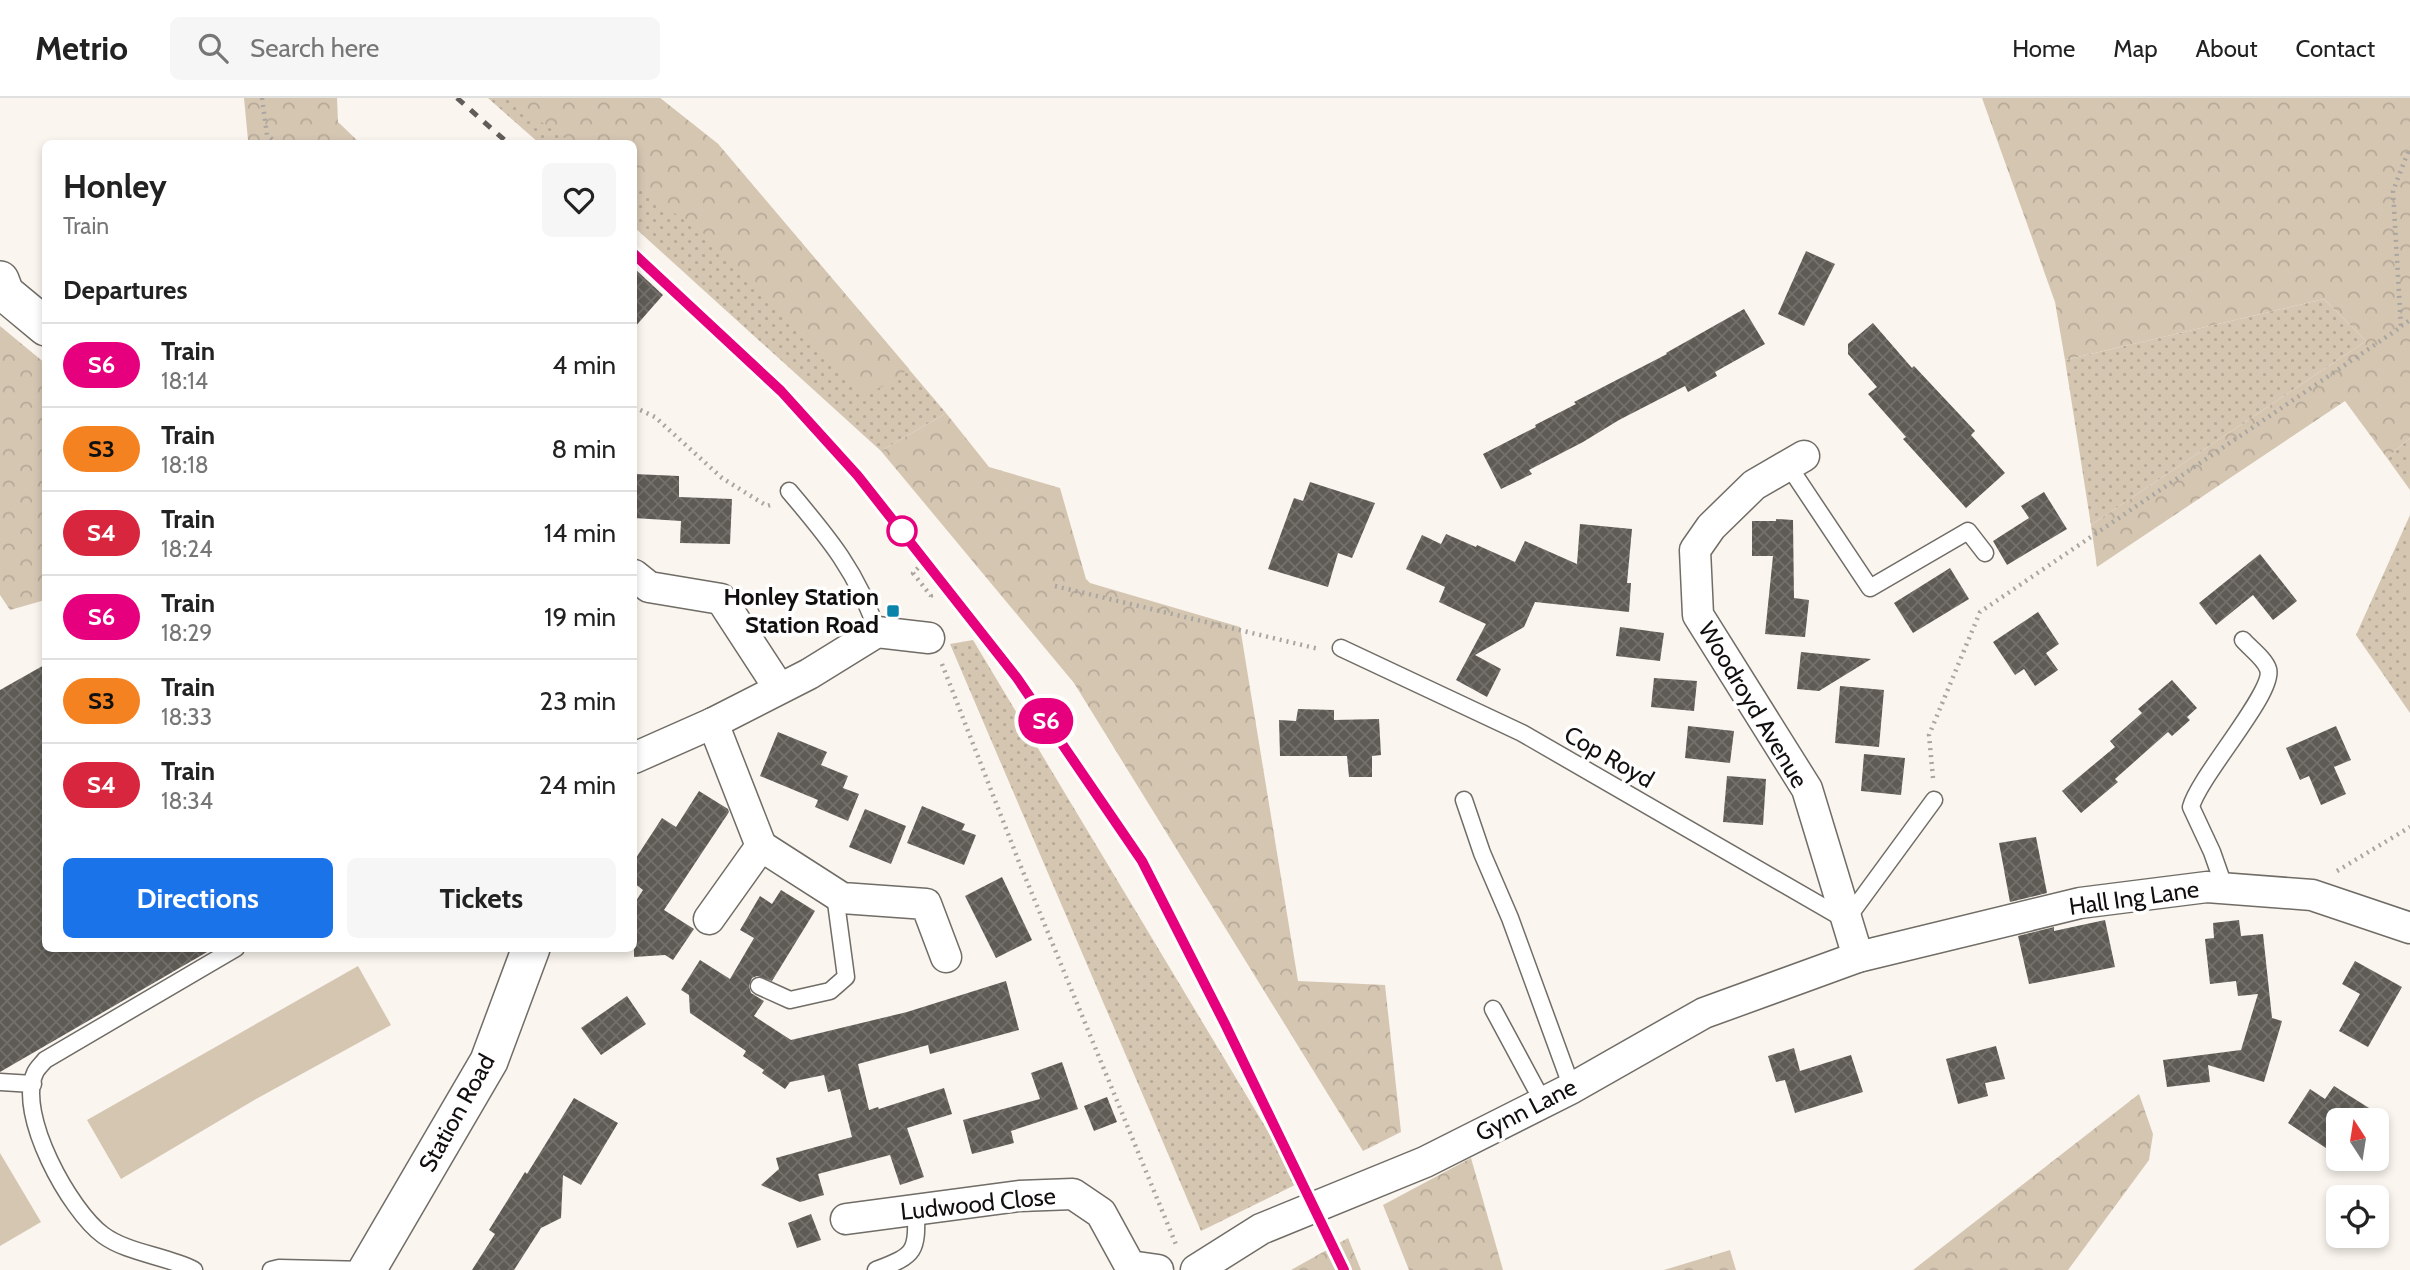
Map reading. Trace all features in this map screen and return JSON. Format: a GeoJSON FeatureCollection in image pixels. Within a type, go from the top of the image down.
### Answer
{"type":"FeatureCollection","features":[{"type":"Feature","properties":{"kind":"street"},"geometry":{"type":"LineString","coordinates":[[0,280],[5,293],[42,324]]}},
{"type":"Feature","properties":{"kind":"street","name":"Woodroyd Avenue"},"geometry":{"type":"LineString","coordinates":[[1796,460],[1754,485],[1711,527],[1695,550],[1698,615],[1807,789],[1858,957]]}},
{"type":"Feature","properties":{"kind":"street"},"geometry":{"type":"LineString","coordinates":[[637,577],[649,587],[721,599],[779,688]]}},
{"type":"Feature","properties":{"kind":"street"},"geometry":{"type":"LineString","coordinates":[[637,757],[713,723],[841,656],[877,632],[929,638]]}},
{"type":"Feature","properties":{"kind":"street"},"geometry":{"type":"LineString","coordinates":[[713,723],[761,846],[842,898],[926,904],[946,957]]}},
{"type":"Feature","properties":{"kind":"street"},"geometry":{"type":"LineString","coordinates":[[709,919],[761,846]]}},
{"type":"Feature","properties":{"kind":"street","name":"Hall Ing Lane"},"geometry":{"type":"LineString","coordinates":[[1858,957],[2080,903],[2207,887],[2312,895],[2410,928]]}},
{"type":"Feature","properties":{"kind":"street","name":"Station Road"},"geometry":{"type":"LineString","coordinates":[[367,1270],[489,1061],[530,952]]}},
{"type":"Feature","properties":{"kind":"street","name":"Gynn Lane"},"geometry":{"type":"LineString","coordinates":[[1179,1266],[1425,1161],[1572,1088],[1704,1013],[1858,957]]}},
{"type":"Feature","properties":{"kind":"street","name":"Ludwood Close"},"geometry":{"type":"LineString","coordinates":[[845,1219],[1019,1196],[1073,1194],[1101,1213],[1130,1266],[1179,1266]]}},
{"type":"Feature","properties":{"kind":"lane"},"geometry":{"type":"LineString","coordinates":[[1796,460],[1870,588],[1968,531],[1985,553]]}},
{"type":"Feature","properties":{"kind":"lane"},"geometry":{"type":"LineString","coordinates":[[792,495],[845,560],[870,607],[877,632]]}},
{"type":"Feature","properties":{"kind":"lane"},"geometry":{"type":"LineString","coordinates":[[2225,889],[2212,852],[2191,807],[2202,783],[2249,716],[2269,677],[2268,668],[2243,640]]}},
{"type":"Feature","properties":{"kind":"lane","name":"Cop Royd"},"geometry":{"type":"LineString","coordinates":[[1341,648],[1522,733],[1846,920]]}},
{"type":"Feature","properties":{"kind":"lane"},"geometry":{"type":"LineString","coordinates":[[1464,800],[1572,1088]]}},
{"type":"Feature","properties":{"kind":"lane"},"geometry":{"type":"LineString","coordinates":[[1846,920],[1934,800]]}},
{"type":"Feature","properties":{"kind":"lane"},"geometry":{"type":"LineString","coordinates":[[759,986],[790,1000],[830,991],[846,977],[835,895]]}},
{"type":"Feature","properties":{"kind":"lane"},"geometry":{"type":"LineString","coordinates":[[194,1270],[104,1236],[84,1215],[60,1181],[43,1148],[35,1119],[33,1084],[35,1074],[45,1060],[229,952]]}},
{"type":"Feature","properties":{"kind":"lane"},"geometry":{"type":"LineString","coordinates":[[1493,1009],[1544,1102]]}},
{"type":"Feature","properties":{"kind":"lane"},"geometry":{"type":"LineString","coordinates":[[0,1082],[33,1084]]}},
{"type":"Feature","properties":{"kind":"lane"},"geometry":{"type":"LineString","coordinates":[[876,1270],[903,1260],[912,1251],[916,1234],[916,1210]]}},
{"type":"Feature","properties":{"kind":"lane"},"geometry":{"type":"LineString","coordinates":[[271,1270],[367,1270]]}},
{"type":"Feature","properties":{"kind":"path"},"geometry":{"type":"LineString","coordinates":[[262,98],[267,135],[273,140]]}},
{"type":"Feature","properties":{"kind":"path"},"geometry":{"type":"LineString","coordinates":[[2401,327],[2393,191],[2410,147]]}},
{"type":"Feature","properties":{"kind":"path"},"geometry":{"type":"LineString","coordinates":[[1934,800],[1929,736],[1980,612],[2410,320]]}},
{"type":"Feature","properties":{"kind":"path"},"geometry":{"type":"LineString","coordinates":[[637,408],[655,417],[722,478],[767,506],[792,495]]}},
{"type":"Feature","properties":{"kind":"path"},"geometry":{"type":"LineString","coordinates":[[918,568],[913,573],[931,596],[927,600]]}},
{"type":"Feature","properties":{"kind":"path"},"geometry":{"type":"LineString","coordinates":[[1055,586],[1317,649],[1341,648]]}},
{"type":"Feature","properties":{"kind":"path"},"geometry":{"type":"LineString","coordinates":[[929,638],[943,666],[1179,1266]]}},
{"type":"Feature","properties":{"kind":"path"},"geometry":{"type":"LineString","coordinates":[[2312,895],[2316,884],[2410,827]]}},
{"type":"Feature","properties":{"kind":"green space"},"geometry":{"type":"Polygon","coordinates":[[[244,98],[337,98],[338,122],[357,140],[248,140],[244,98]]]}},
{"type":"Feature","properties":{"kind":"green space"},"geometry":{"type":"Polygon","coordinates":[[[488,98],[660,98],[718,144],[946,413],[881,451],[637,230],[637,140],[536,140],[488,98]]]}},
{"type":"Feature","properties":{"kind":"green space"},"geometry":{"type":"Polygon","coordinates":[[[511,98],[660,98],[718,144],[909,369],[882,387],[865,393],[701,231],[637,188],[637,140],[568,140],[511,98]]]}},
{"type":"Feature","properties":{"kind":"green space"},"geometry":{"type":"Polygon","coordinates":[[[1982,98],[2410,98],[2410,438],[2387,458],[2345,401],[2097,567],[2091,525],[2366,341],[2324,299],[2065,360],[2055,302],[1982,98]]]}},
{"type":"Feature","properties":{"kind":"green space"},"geometry":{"type":"Polygon","coordinates":[[[2324,299],[2366,341],[2091,525],[2065,360],[2324,299]]]}},
{"type":"Feature","properties":{"kind":"green space"},"geometry":{"type":"Polygon","coordinates":[[[0,326],[42,361],[42,601],[10,610],[0,595],[0,326]]]}},
{"type":"Feature","properties":{"kind":"green space"},"geometry":{"type":"Polygon","coordinates":[[[946,413],[989,467],[1060,488],[1086,579],[1090,583],[1240,627],[1298,981],[1385,985],[1401,1132],[1363,1151],[1074,683],[881,451],[946,413]]]}},
{"type":"Feature","properties":{"kind":"green space"},"geometry":{"type":"Polygon","coordinates":[[[2410,438],[2410,490],[2387,458],[2410,438]]]}},
{"type":"Feature","properties":{"kind":"green space"},"geometry":{"type":"Polygon","coordinates":[[[2410,515],[2410,713],[2356,635],[2410,515]]]}},
{"type":"Feature","properties":{"kind":"green space"},"geometry":{"type":"Polygon","coordinates":[[[973,640],[1299,1183],[1201,1231],[950,644],[973,640]]]}},
{"type":"Feature","properties":{"kind":"green space"},"geometry":{"type":"Polygon","coordinates":[[[358,966],[391,1025],[256,1099],[121,1179],[87,1120],[358,966]]]}},
{"type":"Feature","properties":{"kind":"green space"},"geometry":{"type":"Polygon","coordinates":[[[2139,1094],[2153,1134],[2149,1160],[2068,1270],[1913,1270],[2139,1094]]]}},
{"type":"Feature","properties":{"kind":"green space"},"geometry":{"type":"Polygon","coordinates":[[[0,1153],[41,1222],[0,1246],[0,1153]]]}},
{"type":"Feature","properties":{"kind":"green space"},"geometry":{"type":"Polygon","coordinates":[[[1471,1158],[1503,1270],[1409,1270],[1383,1205],[1471,1158]]]}},
{"type":"Feature","properties":{"kind":"green space"},"geometry":{"type":"Polygon","coordinates":[[[1348,1238],[1361,1270],[1291,1270],[1348,1238]]]}},
{"type":"Feature","properties":{"kind":"green space"},"geometry":{"type":"Polygon","coordinates":[[[1730,1250],[1736,1270],[1664,1270],[1730,1250]]]}},
{"type":"Feature","properties":{"kind":"building"},"geometry":{"type":"Polygon","coordinates":[[[1806,251],[1835,264],[1804,326],[1778,314],[1806,251]]]}},
{"type":"Feature","properties":{"kind":"building"},"geometry":{"type":"Polygon","coordinates":[[[637,271],[663,295],[637,325],[637,271]]]}},
{"type":"Feature","properties":{"kind":"building"},"geometry":{"type":"Polygon","coordinates":[[[1744,309],[1765,344],[1715,372],[1717,376],[1688,392],[1685,386],[1619,420],[1529,470],[1532,474],[1501,489],[1483,454],[1536,427],[1535,425],[1576,404],[1574,402],[1667,354],[1744,309]]]}},
{"type":"Feature","properties":{"kind":"building"},"geometry":{"type":"Polygon","coordinates":[[[1873,323],[1912,368],[1914,366],[1975,431],[1971,435],[2005,473],[1966,508],[1903,439],[1906,437],[1868,394],[1877,387],[1848,354],[1848,344],[1873,323]]]}},
{"type":"Feature","properties":{"kind":"building"},"geometry":{"type":"Polygon","coordinates":[[[637,474],[679,476],[679,497],[732,499],[730,544],[680,543],[681,521],[637,518],[637,474]]]}},
{"type":"Feature","properties":{"kind":"building"},"geometry":{"type":"Polygon","coordinates":[[[1310,482],[1375,503],[1352,558],[1338,553],[1328,587],[1268,569],[1294,498],[1303,501],[1310,482]]]}},
{"type":"Feature","properties":{"kind":"building"},"geometry":{"type":"Polygon","coordinates":[[[2044,492],[2067,529],[2007,565],[1993,541],[2029,518],[2021,506],[2044,492]]]}},
{"type":"Feature","properties":{"kind":"building"},"geometry":{"type":"Polygon","coordinates":[[[1793,520],[1794,598],[1809,600],[1805,637],[1765,634],[1773,556],[1752,556],[1752,521],[1793,520]]]}},
{"type":"Feature","properties":{"kind":"building"},"geometry":{"type":"Polygon","coordinates":[[[1580,524],[1632,529],[1627,583],[1631,583],[1629,612],[1535,602],[1524,627],[1475,655],[1501,669],[1487,697],[1456,680],[1486,624],[1439,602],[1445,587],[1406,569],[1422,535],[1441,544],[1446,534],[1515,562],[1525,541],[1577,564],[1580,524]]]}},
{"type":"Feature","properties":{"kind":"building"},"geometry":{"type":"Polygon","coordinates":[[[2260,554],[2297,601],[2273,620],[2253,595],[2216,625],[2199,603],[2260,554]]]}},
{"type":"Feature","properties":{"kind":"building"},"geometry":{"type":"Polygon","coordinates":[[[1950,568],[1969,599],[1913,633],[1894,603],[1950,568]]]}},
{"type":"Feature","properties":{"kind":"building"},"geometry":{"type":"Polygon","coordinates":[[[2038,612],[2059,644],[2046,653],[2058,670],[2035,686],[2024,669],[2015,675],[1993,642],[2038,612]]]}},
{"type":"Feature","properties":{"kind":"building"},"geometry":{"type":"Polygon","coordinates":[[[1620,627],[1664,633],[1660,661],[1616,656],[1620,627]]]}},
{"type":"Feature","properties":{"kind":"building"},"geometry":{"type":"Polygon","coordinates":[[[1801,652],[1871,659],[1819,691],[1797,689],[1801,652]]]}},
{"type":"Feature","properties":{"kind":"building"},"geometry":{"type":"Polygon","coordinates":[[[42,666],[42,952],[207,952],[0,1072],[0,690],[42,666]]]}},
{"type":"Feature","properties":{"kind":"building"},"geometry":{"type":"Polygon","coordinates":[[[1654,678],[1697,681],[1694,711],[1651,707],[1654,678]]]}},
{"type":"Feature","properties":{"kind":"building"},"geometry":{"type":"Polygon","coordinates":[[[2172,680],[2197,708],[2187,717],[2190,720],[2172,736],[2168,732],[2115,779],[2118,782],[2081,813],[2062,791],[2115,747],[2110,741],[2142,713],[2138,709],[2172,680]]]}},
{"type":"Feature","properties":{"kind":"building"},"geometry":{"type":"Polygon","coordinates":[[[1840,686],[1884,690],[1879,747],[1835,743],[1840,686]]]}},
{"type":"Feature","properties":{"kind":"building"},"geometry":{"type":"Polygon","coordinates":[[[1298,709],[1334,710],[1334,720],[1379,719],[1381,755],[1372,756],[1372,777],[1349,777],[1347,756],[1280,756],[1279,720],[1296,721],[1298,709]]]}},
{"type":"Feature","properties":{"kind":"building"},"geometry":{"type":"Polygon","coordinates":[[[1688,726],[1734,731],[1730,763],[1685,758],[1688,726]]]}},
{"type":"Feature","properties":{"kind":"building"},"geometry":{"type":"Polygon","coordinates":[[[2336,726],[2351,760],[2334,767],[2346,794],[2321,805],[2309,776],[2300,780],[2286,748],[2336,726]]]}},
{"type":"Feature","properties":{"kind":"building"},"geometry":{"type":"Polygon","coordinates":[[[778,732],[827,752],[821,765],[848,776],[843,788],[859,794],[848,821],[815,807],[818,800],[760,776],[778,732]]]}},
{"type":"Feature","properties":{"kind":"building"},"geometry":{"type":"Polygon","coordinates":[[[1864,754],[1905,758],[1901,795],[1861,791],[1864,754]]]}},
{"type":"Feature","properties":{"kind":"building"},"geometry":{"type":"Polygon","coordinates":[[[1727,776],[1766,779],[1763,825],[1723,822],[1727,776]]]}},
{"type":"Feature","properties":{"kind":"building"},"geometry":{"type":"Polygon","coordinates":[[[699,791],[729,812],[664,910],[694,929],[673,960],[665,955],[634,957],[634,952],[637,952],[637,899],[643,890],[637,885],[637,856],[662,818],[676,827],[699,791]]]}},
{"type":"Feature","properties":{"kind":"building"},"geometry":{"type":"Polygon","coordinates":[[[922,806],[965,824],[962,830],[976,835],[964,865],[907,843],[922,806]]]}},
{"type":"Feature","properties":{"kind":"building"},"geometry":{"type":"Polygon","coordinates":[[[865,809],[906,826],[891,864],[849,847],[865,809]]]}},
{"type":"Feature","properties":{"kind":"building"},"geometry":{"type":"Polygon","coordinates":[[[2036,837],[2047,893],[2010,902],[1999,843],[2036,837]]]}},
{"type":"Feature","properties":{"kind":"building"},"geometry":{"type":"Polygon","coordinates":[[[1002,877],[1032,940],[996,958],[965,896],[1002,877]]]}},
{"type":"Feature","properties":{"kind":"building"},"geometry":{"type":"Polygon","coordinates":[[[781,890],[815,911],[772,981],[757,976],[752,978],[749,986],[751,993],[764,1001],[754,1016],[791,1040],[907,1012],[1006,981],[1019,1030],[930,1054],[928,1045],[858,1064],[869,1110],[944,1088],[952,1114],[907,1128],[924,1177],[900,1185],[890,1155],[818,1174],[824,1195],[800,1202],[761,1185],[779,1169],[776,1158],[852,1137],[840,1089],[828,1092],[824,1075],[790,1082],[785,1089],[743,1056],[746,1051],[690,1013],[689,995],[681,990],[700,960],[730,979],[754,938],[740,930],[760,896],[772,904],[781,890]]]}},
{"type":"Feature","properties":{"kind":"building"},"geometry":{"type":"Polygon","coordinates":[[[2105,920],[2115,967],[2029,984],[2018,936],[2054,927],[2054,931],[2105,920]]]}},
{"type":"Feature","properties":{"kind":"building"},"geometry":{"type":"Polygon","coordinates":[[[2239,920],[2241,936],[2263,934],[2272,1018],[2282,1021],[2264,1082],[2208,1065],[2210,1082],[2167,1087],[2163,1060],[2241,1050],[2258,994],[2238,996],[2236,981],[2210,984],[2205,939],[2214,938],[2213,923],[2239,920]]]}},
{"type":"Feature","properties":{"kind":"building"},"geometry":{"type":"Polygon","coordinates":[[[2355,961],[2402,987],[2368,1047],[2339,1031],[2360,994],[2342,984],[2355,961]]]}},
{"type":"Feature","properties":{"kind":"building"},"geometry":{"type":"Polygon","coordinates":[[[627,996],[646,1024],[601,1055],[581,1028],[627,996]]]}},
{"type":"Feature","properties":{"kind":"building"},"geometry":{"type":"Polygon","coordinates":[[[1996,1046],[2005,1079],[1985,1083],[1988,1096],[1958,1104],[1946,1059],[1996,1046]]]}},
{"type":"Feature","properties":{"kind":"building"},"geometry":{"type":"Polygon","coordinates":[[[1794,1048],[1800,1071],[1851,1055],[1863,1092],[1795,1113],[1785,1080],[1776,1082],[1768,1056],[1794,1048]]]}},
{"type":"Feature","properties":{"kind":"building"},"geometry":{"type":"Polygon","coordinates":[[[1062,1062],[1078,1109],[1011,1131],[1014,1143],[972,1154],[963,1120],[1040,1099],[1031,1073],[1062,1062]]]}},
{"type":"Feature","properties":{"kind":"building"},"geometry":{"type":"Polygon","coordinates":[[[2334,1086],[2369,1108],[2326,1108],[2326,1148],[2288,1123],[2310,1089],[2325,1099],[2334,1086]]]}},
{"type":"Feature","properties":{"kind":"building"},"geometry":{"type":"Polygon","coordinates":[[[1107,1097],[1117,1122],[1094,1131],[1084,1106],[1107,1097]]]}},
{"type":"Feature","properties":{"kind":"building"},"geometry":{"type":"Polygon","coordinates":[[[574,1098],[618,1123],[581,1185],[563,1175],[561,1218],[541,1228],[514,1270],[472,1270],[495,1234],[489,1230],[574,1098]]]}},
{"type":"Feature","properties":{"kind":"building"},"geometry":{"type":"Polygon","coordinates":[[[811,1214],[821,1240],[797,1248],[788,1223],[811,1214]]]}},
{"type":"Feature","properties":{"kind":"railway"},"geometry":{"type":"LineString","coordinates":[[457,98],[504,140]]}},
{"type":"Feature","properties":{"kind":"railway"},"geometry":{"type":"LineString","coordinates":[[637,257],[781,391],[858,476],[1017,678],[1142,861],[1225,1024],[1344,1270]]}},
{"type":"Feature","properties":{"kind":"train","name":"S6"},"geometry":{"type":"LineString","coordinates":[[637,257],[781,391],[858,476],[1017,678],[1142,861],[1225,1024],[1344,1270]]}},
{"type":"Feature","properties":{"kind":"place","name":"Honley Station Station Road"},"geometry":{"type":"Point","coordinates":[893,611]}}]}
